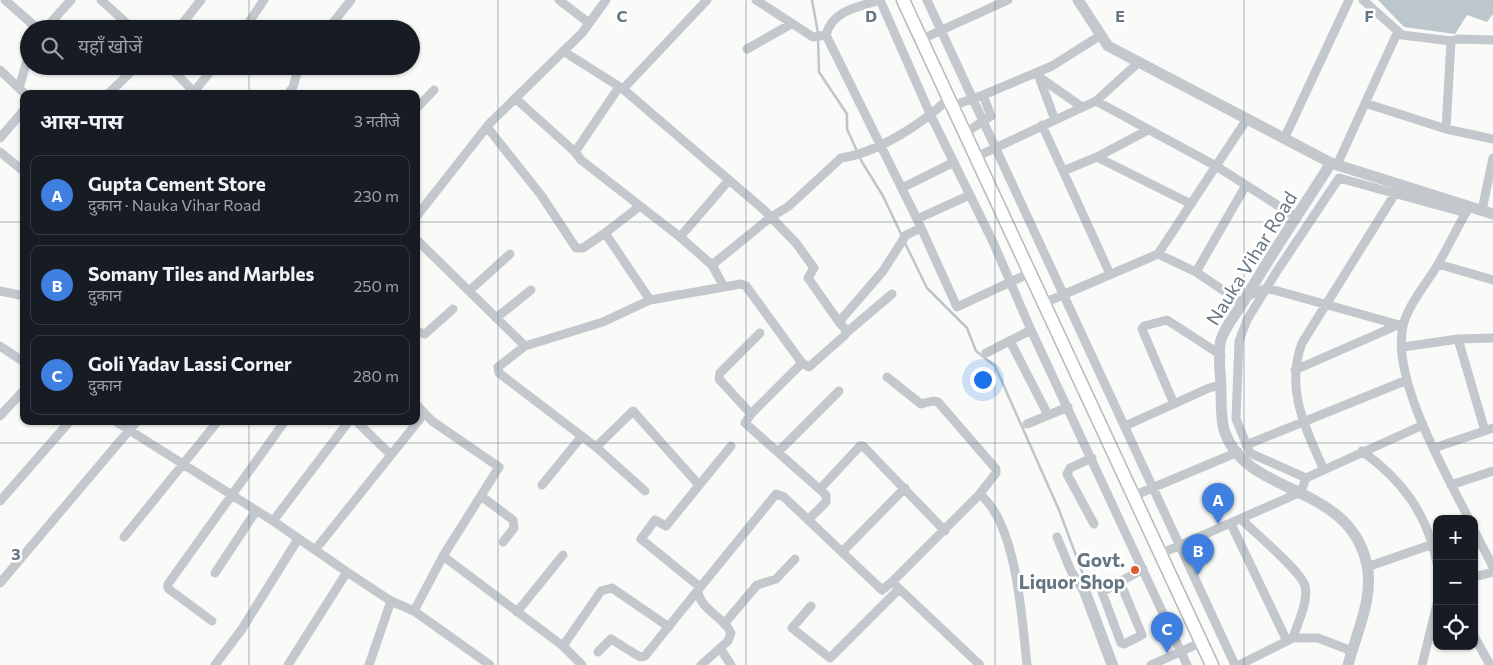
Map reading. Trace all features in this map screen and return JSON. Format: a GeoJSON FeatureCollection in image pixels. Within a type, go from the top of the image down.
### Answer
{"type":"FeatureCollection","features":[{"type":"Feature","properties":{"kind":"main road"},"geometry":{"type":"LineString","coordinates":[[903,0],[1212,665]]}},
{"type":"Feature","properties":{"kind":"street"},"geometry":{"type":"LineString","coordinates":[[5,0],[28,20]]}},
{"type":"Feature","properties":{"kind":"street"},"geometry":{"type":"LineString","coordinates":[[54,20],[71,0]]}},
{"type":"Feature","properties":{"kind":"street"},"geometry":{"type":"LineString","coordinates":[[101,0],[123,20]]}},
{"type":"Feature","properties":{"kind":"street"},"geometry":{"type":"LineString","coordinates":[[185,20],[201,0]]}},
{"type":"Feature","properties":{"kind":"street"},"geometry":{"type":"LineString","coordinates":[[253,20],[264,0]]}},
{"type":"Feature","properties":{"kind":"street"},"geometry":{"type":"LineString","coordinates":[[335,20],[351,0]]}},
{"type":"Feature","properties":{"kind":"street"},"geometry":{"type":"LineString","coordinates":[[559,0],[589,23]]}},
{"type":"Feature","properties":{"kind":"street"},"geometry":{"type":"LineString","coordinates":[[420,212],[487,127],[563,51],[589,23],[606,0]]}},
{"type":"Feature","properties":{"kind":"street"},"geometry":{"type":"LineString","coordinates":[[575,152],[621,88],[707,0]]}},
{"type":"Feature","properties":{"kind":"street"},"geometry":{"type":"LineString","coordinates":[[756,0],[791,24],[820,36],[881,144],[957,307],[1030,273]]}},
{"type":"Feature","properties":{"kind":"street"},"geometry":{"type":"LineString","coordinates":[[820,36],[838,15],[880,0],[931,116],[970,194],[1031,330],[1187,665]]}},
{"type":"Feature","properties":{"kind":"street"},"geometry":{"type":"LineString","coordinates":[[927,0],[1237,665],[1290,640],[1318,638],[1351,661]]}},
{"type":"Feature","properties":{"kind":"street"},"geometry":{"type":"LineString","coordinates":[[922,39],[1008,0]]}},
{"type":"Feature","properties":{"kind":"street"},"geometry":{"type":"LineString","coordinates":[[1078,0],[1108,46],[1334,164],[1398,189],[1468,210],[1487,212],[1493,158]]}},
{"type":"Feature","properties":{"kind":"street"},"geometry":{"type":"LineString","coordinates":[[1284,138],[1349,0]]}},
{"type":"Feature","properties":{"kind":"street"},"geometry":{"type":"LineString","coordinates":[[1363,0],[1402,35],[1451,41],[1458,38],[1493,40]]}},
{"type":"Feature","properties":{"kind":"street"},"geometry":{"type":"LineString","coordinates":[[747,49],[791,24]]}},
{"type":"Feature","properties":{"kind":"street"},"geometry":{"type":"LineString","coordinates":[[1334,164],[1398,32]]}},
{"type":"Feature","properties":{"kind":"street"},"geometry":{"type":"LineString","coordinates":[[712,265],[771,217],[789,206],[841,158],[850,157],[881,144],[931,116],[951,102],[983,95],[1038,75],[1101,35]]}},
{"type":"Feature","properties":{"kind":"street"},"geometry":{"type":"LineString","coordinates":[[1446,129],[1451,41]]}},
{"type":"Feature","properties":{"kind":"street"},"geometry":{"type":"LineString","coordinates":[[563,51],[621,88],[771,217],[806,255],[814,268],[808,278],[846,333]]}},
{"type":"Feature","properties":{"kind":"street"},"geometry":{"type":"LineString","coordinates":[[976,156],[1096,101],[1139,62]]}},
{"type":"Feature","properties":{"kind":"street"},"geometry":{"type":"LineString","coordinates":[[0,70],[21,90]]}},
{"type":"Feature","properties":{"kind":"street"},"geometry":{"type":"LineString","coordinates":[[22,90],[25,75]]}},
{"type":"Feature","properties":{"kind":"street"},"geometry":{"type":"LineString","coordinates":[[112,90],[128,75]]}},
{"type":"Feature","properties":{"kind":"street"},"geometry":{"type":"LineString","coordinates":[[177,75],[190,90]]}},
{"type":"Feature","properties":{"kind":"street"},"geometry":{"type":"LineString","coordinates":[[195,90],[208,75]]}},
{"type":"Feature","properties":{"kind":"street"},"geometry":{"type":"LineString","coordinates":[[291,90],[296,75]]}},
{"type":"Feature","properties":{"kind":"street"},"geometry":{"type":"LineString","coordinates":[[1038,75],[1082,107]]}},
{"type":"Feature","properties":{"kind":"street"},"geometry":{"type":"LineString","coordinates":[[1038,75],[1055,120]]}},
{"type":"Feature","properties":{"kind":"street"},"geometry":{"type":"LineString","coordinates":[[420,105],[434,90]]}},
{"type":"Feature","properties":{"kind":"street"},"geometry":{"type":"LineString","coordinates":[[965,133],[991,116],[983,95]]}},
{"type":"Feature","properties":{"kind":"street"},"geometry":{"type":"LineString","coordinates":[[515,98],[575,152],[581,160],[680,237],[712,265],[724,287]]}},
{"type":"Feature","properties":{"kind":"street"},"geometry":{"type":"LineString","coordinates":[[1096,101],[1216,166],[1296,217]]}},
{"type":"Feature","properties":{"kind":"street"},"geometry":{"type":"LineString","coordinates":[[1365,103],[1446,129],[1493,140]]}},
{"type":"Feature","properties":{"kind":"street"},"geometry":{"type":"LineString","coordinates":[[0,138],[20,115]]}},
{"type":"Feature","properties":{"kind":"street"},"geometry":{"type":"LineString","coordinates":[[1044,303],[1158,254],[1247,119]]}},
{"type":"Feature","properties":{"kind":"street"},"geometry":{"type":"LineString","coordinates":[[1042,126],[1110,274]]}},
{"type":"Feature","properties":{"kind":"street"},"geometry":{"type":"LineString","coordinates":[[487,127],[541,195],[576,248],[584,248],[640,206]]}},
{"type":"Feature","properties":{"kind":"street"},"geometry":{"type":"LineString","coordinates":[[1063,171],[1098,157],[1148,130]]}},
{"type":"Feature","properties":{"kind":"street"},"geometry":{"type":"LineString","coordinates":[[0,152],[20,168]]}},
{"type":"Feature","properties":{"kind":"street"},"geometry":{"type":"LineString","coordinates":[[1098,157],[1191,204]]}},
{"type":"Feature","properties":{"kind":"street"},"geometry":{"type":"LineString","coordinates":[[902,188],[954,162]]}},
{"type":"Feature","properties":{"kind":"street","name":"Nauka Vihar Road"},"geometry":{"type":"LineString","coordinates":[[1334,164],[1296,217],[1220,340],[1221,385],[1224,431],[1242,448],[1241,459],[1269,478],[1301,492],[1331,509],[1347,525],[1364,555],[1368,567],[1366,599],[1351,661]]}},
{"type":"Feature","properties":{"kind":"street"},"geometry":{"type":"LineString","coordinates":[[1306,478],[1250,454],[1242,448],[1236,419],[1239,341],[1247,320],[1339,178],[1398,189]]}},
{"type":"Feature","properties":{"kind":"street"},"geometry":{"type":"LineString","coordinates":[[680,237],[729,180]]}},
{"type":"Feature","properties":{"kind":"street"},"geometry":{"type":"LineString","coordinates":[[1196,272],[1246,185]]}},
{"type":"Feature","properties":{"kind":"street"},"geometry":{"type":"LineString","coordinates":[[1324,470],[1298,407],[1295,361],[1302,343],[1398,189]]}},
{"type":"Feature","properties":{"kind":"street"},"geometry":{"type":"LineString","coordinates":[[839,322],[883,271],[904,238],[919,224],[970,194]]}},
{"type":"Feature","properties":{"kind":"street"},"geometry":{"type":"LineString","coordinates":[[1295,370],[1401,325],[1468,210]]}},
{"type":"Feature","properties":{"kind":"street"},"geometry":{"type":"LineString","coordinates":[[605,233],[650,300]]}},
{"type":"Feature","properties":{"kind":"street"},"geometry":{"type":"LineString","coordinates":[[420,244],[525,346]]}},
{"type":"Feature","properties":{"kind":"street"},"geometry":{"type":"LineString","coordinates":[[469,291],[510,254]]}},
{"type":"Feature","properties":{"kind":"street"},"geometry":{"type":"LineString","coordinates":[[1158,254],[1196,272],[1244,299],[1267,288],[1401,325]]}},
{"type":"Feature","properties":{"kind":"street"},"geometry":{"type":"LineString","coordinates":[[1438,264],[1493,280]]}},
{"type":"Feature","properties":{"kind":"street"},"geometry":{"type":"LineString","coordinates":[[645,492],[582,436],[498,371],[498,367],[525,346],[603,322],[650,300],[741,284],[746,286],[802,363],[809,367],[892,294]]}},
{"type":"Feature","properties":{"kind":"street"},"geometry":{"type":"LineString","coordinates":[[496,318],[532,290]]}},
{"type":"Feature","properties":{"kind":"street"},"geometry":{"type":"LineString","coordinates":[[0,291],[20,295]]}},
{"type":"Feature","properties":{"kind":"street"},"geometry":{"type":"LineString","coordinates":[[420,332],[425,334],[453,310]]}},
{"type":"Feature","properties":{"kind":"street"},"geometry":{"type":"LineString","coordinates":[[1174,404],[1142,329],[1144,326],[1167,320],[1220,355]]}},
{"type":"Feature","properties":{"kind":"street"},"geometry":{"type":"LineString","coordinates":[[1401,325],[1407,380],[1423,425],[1466,515]]}},
{"type":"Feature","properties":{"kind":"street"},"geometry":{"type":"LineString","coordinates":[[986,353],[1031,330]]}},
{"type":"Feature","properties":{"kind":"street"},"geometry":{"type":"LineString","coordinates":[[751,414],[718,379],[718,376],[760,333]]}},
{"type":"Feature","properties":{"kind":"street"},"geometry":{"type":"LineString","coordinates":[[1403,347],[1458,339],[1493,338]]}},
{"type":"Feature","properties":{"kind":"street"},"geometry":{"type":"LineString","coordinates":[[1434,448],[1489,429],[1458,339]]}},
{"type":"Feature","properties":{"kind":"street"},"geometry":{"type":"LineString","coordinates":[[1220,340],[1239,341]]}},
{"type":"Feature","properties":{"kind":"street"},"geometry":{"type":"LineString","coordinates":[[1010,341],[1048,415]]}},
{"type":"Feature","properties":{"kind":"street"},"geometry":{"type":"LineString","coordinates":[[0,346],[20,359]]}},
{"type":"Feature","properties":{"kind":"street"},"geometry":{"type":"LineString","coordinates":[[802,363],[751,414],[745,423],[826,495],[826,502],[809,519]]}},
{"type":"Feature","properties":{"kind":"street"},"geometry":{"type":"LineString","coordinates":[[811,606],[792,628],[830,658],[978,496],[996,473],[996,469],[938,402],[933,401],[921,404],[887,377]]}},
{"type":"Feature","properties":{"kind":"street"},"geometry":{"type":"LineString","coordinates":[[1133,496],[1304,421],[1407,380]]}},
{"type":"Feature","properties":{"kind":"street"},"geometry":{"type":"LineString","coordinates":[[1125,426],[1221,385]]}},
{"type":"Feature","properties":{"kind":"street"},"geometry":{"type":"LineString","coordinates":[[778,452],[839,391]]}},
{"type":"Feature","properties":{"kind":"street"},"geometry":{"type":"LineString","coordinates":[[0,416],[20,394]]}},
{"type":"Feature","properties":{"kind":"street"},"geometry":{"type":"LineString","coordinates":[[1027,424],[1068,407]]}},
{"type":"Feature","properties":{"kind":"street"},"geometry":{"type":"LineString","coordinates":[[414,611],[443,556],[498,469],[498,465],[424,414],[420,409]]}},
{"type":"Feature","properties":{"kind":"street"},"geometry":{"type":"LineString","coordinates":[[596,448],[632,411],[699,485]]}},
{"type":"Feature","properties":{"kind":"street"},"geometry":{"type":"LineString","coordinates":[[420,419],[424,414]]}},
{"type":"Feature","properties":{"kind":"street"},"geometry":{"type":"LineString","coordinates":[[0,501],[66,425]]}},
{"type":"Feature","properties":{"kind":"street"},"geometry":{"type":"LineString","coordinates":[[121,425],[273,521],[391,601],[414,611],[490,665]]}},
{"type":"Feature","properties":{"kind":"street"},"geometry":{"type":"LineString","coordinates":[[0,582],[133,425]]}},
{"type":"Feature","properties":{"kind":"street"},"geometry":{"type":"LineString","coordinates":[[124,537],[215,425]]}},
{"type":"Feature","properties":{"kind":"street"},"geometry":{"type":"LineString","coordinates":[[212,621],[167,586],[282,425]]}},
{"type":"Feature","properties":{"kind":"street"},"geometry":{"type":"LineString","coordinates":[[273,521],[346,425]]}},
{"type":"Feature","properties":{"kind":"street"},"geometry":{"type":"LineString","coordinates":[[360,425],[391,455]]}},
{"type":"Feature","properties":{"kind":"street"},"geometry":{"type":"LineString","coordinates":[[315,550],[415,425]]}},
{"type":"Feature","properties":{"kind":"street"},"geometry":{"type":"LineString","coordinates":[[1160,554],[1301,492],[1306,478],[1423,425]]}},
{"type":"Feature","properties":{"kind":"street"},"geometry":{"type":"LineString","coordinates":[[542,484],[582,436]]}},
{"type":"Feature","properties":{"kind":"street"},"geometry":{"type":"LineString","coordinates":[[699,589],[641,540],[655,520],[666,526],[731,446]]}},
{"type":"Feature","properties":{"kind":"street"},"geometry":{"type":"LineString","coordinates":[[820,489],[860,446],[863,446],[945,531]]}},
{"type":"Feature","properties":{"kind":"street"},"geometry":{"type":"LineString","coordinates":[[1362,451],[1385,468],[1408,492],[1433,541]]}},
{"type":"Feature","properties":{"kind":"street"},"geometry":{"type":"LineString","coordinates":[[1092,458],[1070,468],[1067,474],[1094,524]]}},
{"type":"Feature","properties":{"kind":"street"},"geometry":{"type":"LineString","coordinates":[[1451,485],[1493,471]]}},
{"type":"Feature","properties":{"kind":"street"},"geometry":{"type":"LineString","coordinates":[[843,551],[905,488]]}},
{"type":"Feature","properties":{"kind":"street"},"geometry":{"type":"LineString","coordinates":[[598,652],[611,639],[642,658],[776,494],[784,497],[809,519],[882,590],[895,586]]}},
{"type":"Feature","properties":{"kind":"street"},"geometry":{"type":"LineString","coordinates":[[481,496],[513,520],[514,528],[503,542]]}},
{"type":"Feature","properties":{"kind":"street"},"geometry":{"type":"LineString","coordinates":[[978,496],[987,501],[996,514],[1010,549],[1027,665]]}},
{"type":"Feature","properties":{"kind":"street"},"geometry":{"type":"LineString","coordinates":[[215,573],[256,510]]}},
{"type":"Feature","properties":{"kind":"street"},"geometry":{"type":"LineString","coordinates":[[1241,519],[1295,571],[1305,586],[1304,602],[1290,640]]}},
{"type":"Feature","properties":{"kind":"street"},"geometry":{"type":"LineString","coordinates":[[1231,524],[1290,640]]}},
{"type":"Feature","properties":{"kind":"street"},"geometry":{"type":"LineString","coordinates":[[1057,537],[1071,570],[1083,590],[1111,665]]}},
{"type":"Feature","properties":{"kind":"street"},"geometry":{"type":"LineString","coordinates":[[1478,538],[1493,567]]}},
{"type":"Feature","properties":{"kind":"street"},"geometry":{"type":"LineString","coordinates":[[215,665],[242,629],[298,539]]}},
{"type":"Feature","properties":{"kind":"street"},"geometry":{"type":"LineString","coordinates":[[1368,567],[1433,543]]}},
{"type":"Feature","properties":{"kind":"street"},"geometry":{"type":"LineString","coordinates":[[517,612],[563,555]]}},
{"type":"Feature","properties":{"kind":"street"},"geometry":{"type":"LineString","coordinates":[[443,556],[563,646],[582,665]]}},
{"type":"Feature","properties":{"kind":"street"},"geometry":{"type":"LineString","coordinates":[[724,624],[757,585],[776,580],[795,559]]}},
{"type":"Feature","properties":{"kind":"street"},"geometry":{"type":"LineString","coordinates":[[1120,582],[1142,635],[1124,644],[1121,642],[1102,592],[1143,569]]}},
{"type":"Feature","properties":{"kind":"street"},"geometry":{"type":"LineString","coordinates":[[288,665],[347,572]]}},
{"type":"Feature","properties":{"kind":"street"},"geometry":{"type":"LineString","coordinates":[[1478,576],[1493,572]]}},
{"type":"Feature","properties":{"kind":"street"},"geometry":{"type":"LineString","coordinates":[[895,586],[980,665]]}},
{"type":"Feature","properties":{"kind":"street"},"geometry":{"type":"LineString","coordinates":[[563,646],[606,588],[612,588],[669,627]]}},
{"type":"Feature","properties":{"kind":"street"},"geometry":{"type":"LineString","coordinates":[[699,589],[698,596],[729,630],[731,637],[701,665]]}},
{"type":"Feature","properties":{"kind":"street"},"geometry":{"type":"LineString","coordinates":[[369,665],[391,601]]}},
{"type":"Feature","properties":{"kind":"street"},"geometry":{"type":"LineString","coordinates":[[1422,665],[1437,605]]}},
{"type":"Feature","properties":{"kind":"street"},"geometry":{"type":"LineString","coordinates":[[1151,665],[1202,642]]}},
{"type":"Feature","properties":{"kind":"street"},"geometry":{"type":"LineString","coordinates":[[1478,643],[1490,665]]}},
{"type":"Feature","properties":{"kind":"street"},"geometry":{"type":"LineString","coordinates":[[720,648],[731,665]]}},
{"type":"Feature","properties":{"kind":"shaded area"},"geometry":{"type":"Polygon","coordinates":[[[1378,0],[1493,0],[1493,14],[1487,22],[1467,15],[1455,34],[1404,27],[1378,0]]]}},
{"type":"Feature","properties":{"kind":"waterway"},"geometry":{"type":"LineString","coordinates":[[812,0],[818,33]]}},
{"type":"Feature","properties":{"kind":"waterway"},"geometry":{"type":"LineString","coordinates":[[818,39],[819,72],[847,114],[847,129],[862,162],[883,196],[902,236]]}},
{"type":"Feature","properties":{"kind":"waterway"},"geometry":{"type":"LineString","coordinates":[[904,241],[927,288],[967,328],[976,351],[995,366],[1059,510],[1117,665]]}},
{"type":"Feature","properties":{"kind":"place","name":"Gupta Cement Store"},"geometry":{"type":"Point","coordinates":[1218,524]}},
{"type":"Feature","properties":{"kind":"place","name":"Govt. Liquor Shop"},"geometry":{"type":"Point","coordinates":[1135,570]}},
{"type":"Feature","properties":{"kind":"place","name":"Somany Tiles and Marbles"},"geometry":{"type":"Point","coordinates":[1198,575]}},
{"type":"Feature","properties":{"kind":"place","name":"Goli Yadav Lassi Corner"},"geometry":{"type":"Point","coordinates":[1167,653]}}]}
